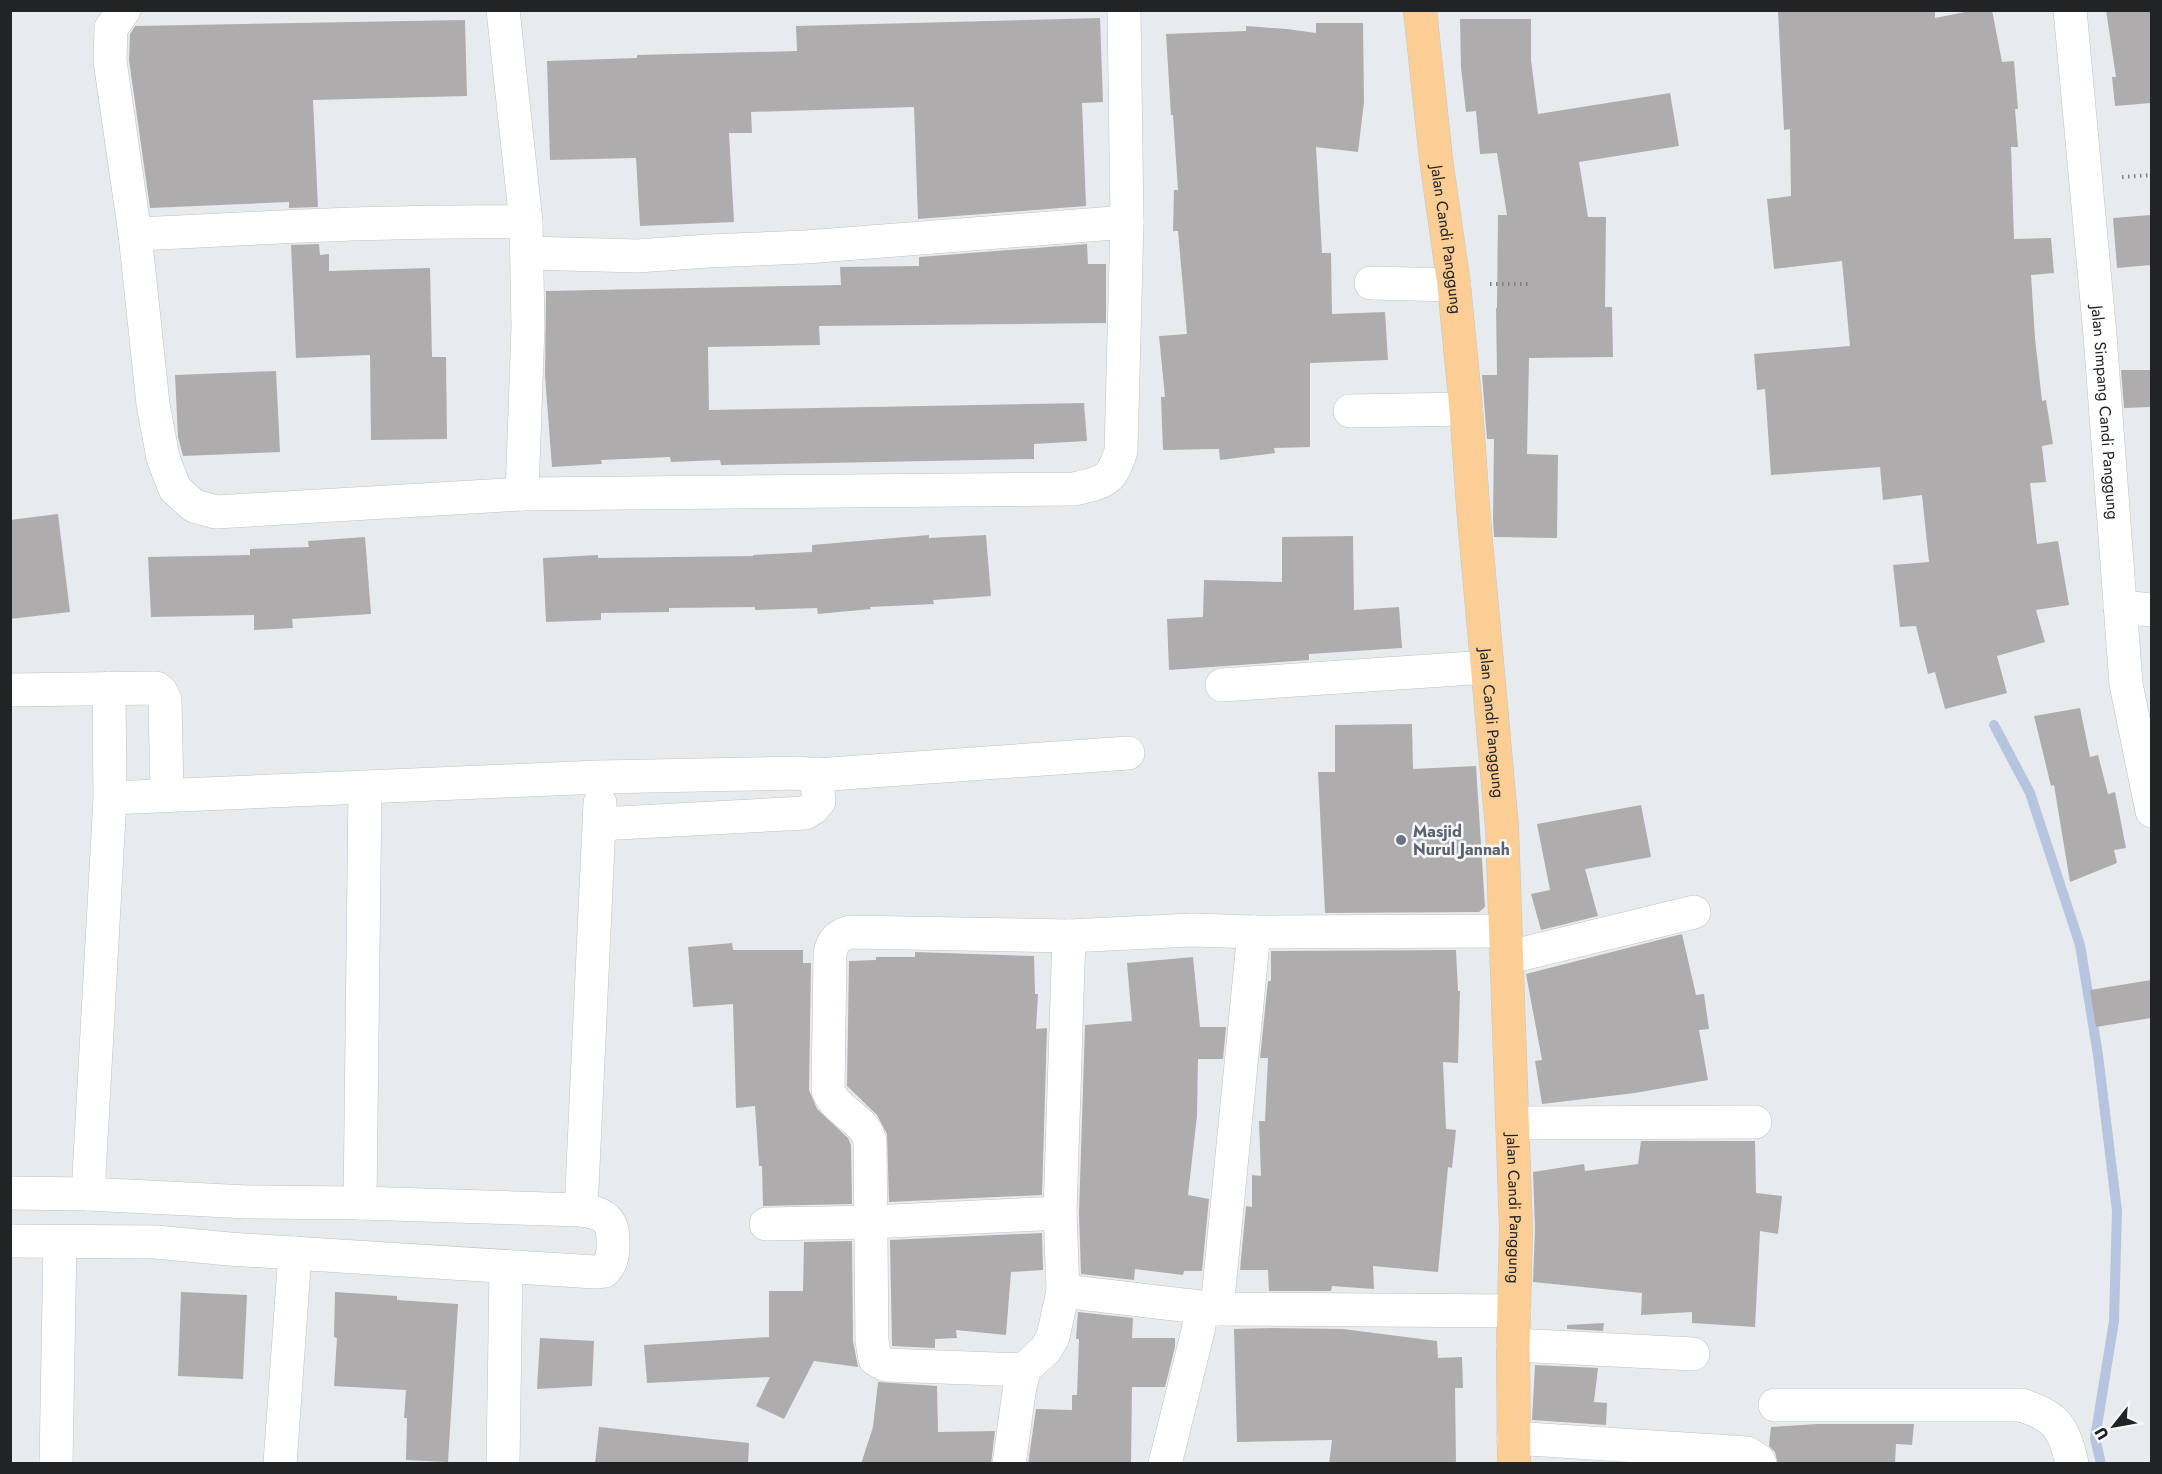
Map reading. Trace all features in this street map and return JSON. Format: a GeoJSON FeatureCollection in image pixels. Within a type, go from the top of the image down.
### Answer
{"type":"FeatureCollection","features":[{"type":"Feature","properties":{"kind":"main road","name":"Jalan Candi Panggung"},"geometry":{"type":"LineString","coordinates":[[1420,10],[1436,159],[1454,285],[1502,828],[1516,1230],[1513,1451]]}},
{"type":"Feature","properties":{"kind":"street"},"geometry":{"type":"LineString","coordinates":[[124,10],[111,28],[110,61],[135,234],[153,404],[163,458],[175,489],[194,506],[216,512],[522,494],[1074,489],[1099,484],[1114,472],[1121,451],[1127,222],[1124,10]]}},
{"type":"Feature","properties":{"kind":"street"},"geometry":{"type":"LineString","coordinates":[[503,10],[526,238],[528,327],[522,494]]}},
{"type":"Feature","properties":{"kind":"street","name":"Jalan Simpang Candi Panggung"},"geometry":{"type":"LineString","coordinates":[[2070,10],[2100,335],[2136,609],[2126,684],[2151,811]]}},
{"type":"Feature","properties":{"kind":"street"},"geometry":{"type":"LineString","coordinates":[[135,234],[452,221],[526,238],[637,256],[806,247],[1127,222]]}},
{"type":"Feature","properties":{"kind":"street"},"geometry":{"type":"LineString","coordinates":[[1371,283],[1454,285]]}},
{"type":"Feature","properties":{"kind":"street"},"geometry":{"type":"LineString","coordinates":[[1350,411],[1466,409]]}},
{"type":"Feature","properties":{"kind":"street"},"geometry":{"type":"LineString","coordinates":[[1222,685],[1487,667]]}},
{"type":"Feature","properties":{"kind":"street"},"geometry":{"type":"LineString","coordinates":[[10,690],[149,686],[156,688],[165,700],[167,795]]}},
{"type":"Feature","properties":{"kind":"street"},"geometry":{"type":"LineString","coordinates":[[88,1194],[110,798],[109,688]]}},
{"type":"Feature","properties":{"kind":"street"},"geometry":{"type":"LineString","coordinates":[[110,798],[599,777],[797,773],[816,775],[1128,753]]}},
{"type":"Feature","properties":{"kind":"street"},"geometry":{"type":"LineString","coordinates":[[600,824],[805,813],[819,801],[816,775]]}},
{"type":"Feature","properties":{"kind":"street"},"geometry":{"type":"LineString","coordinates":[[581,1210],[600,824],[599,777]]}},
{"type":"Feature","properties":{"kind":"street"},"geometry":{"type":"LineString","coordinates":[[360,1203],[365,788]]}},
{"type":"Feature","properties":{"kind":"street"},"geometry":{"type":"LineString","coordinates":[[1024,1370],[885,1365],[876,1361],[872,1341],[872,1222],[868,1135],[860,1122],[832,1100],[828,1090],[830,954],[832,943],[839,935],[850,932],[1069,936],[1192,930],[1505,945],[1694,912]]}},
{"type":"Feature","properties":{"kind":"street"},"geometry":{"type":"LineString","coordinates":[[1165,1464],[1198,1331],[1209,1309],[1254,932]]}},
{"type":"Feature","properties":{"kind":"street"},"geometry":{"type":"LineString","coordinates":[[1010,1464],[1018,1392],[1024,1370],[1046,1350],[1053,1337],[1063,1291],[1060,1214],[1069,936]]}},
{"type":"Feature","properties":{"kind":"street"},"geometry":{"type":"LineString","coordinates":[[1513,1123],[1755,1122]]}},
{"type":"Feature","properties":{"kind":"street"},"geometry":{"type":"LineString","coordinates":[[10,1192],[248,1202],[581,1210],[598,1212],[609,1221],[614,1231],[612,1261],[604,1271],[506,1268],[156,1242],[10,1241]]}},
{"type":"Feature","properties":{"kind":"street"},"geometry":{"type":"LineString","coordinates":[[153,1198],[156,1242]]}},
{"type":"Feature","properties":{"kind":"street"},"geometry":{"type":"LineString","coordinates":[[766,1224],[1060,1214]]}},
{"type":"Feature","properties":{"kind":"street"},"geometry":{"type":"LineString","coordinates":[[56,1464],[60,1242]]}},
{"type":"Feature","properties":{"kind":"street"},"geometry":{"type":"LineString","coordinates":[[280,1464],[295,1253]]}},
{"type":"Feature","properties":{"kind":"street"},"geometry":{"type":"LineString","coordinates":[[503,1464],[506,1268]]}},
{"type":"Feature","properties":{"kind":"street"},"geometry":{"type":"LineString","coordinates":[[1063,1291],[1209,1309],[1514,1311]]}},
{"type":"Feature","properties":{"kind":"street"},"geometry":{"type":"LineString","coordinates":[[1513,1345],[1693,1354]]}},
{"type":"Feature","properties":{"kind":"street"},"geometry":{"type":"LineString","coordinates":[[1775,1405],[2021,1405],[2043,1411],[2060,1428],[2072,1464]]}},
{"type":"Feature","properties":{"kind":"street"},"geometry":{"type":"LineString","coordinates":[[1513,1451],[1747,1453],[1760,1464]]}},
{"type":"Feature","properties":{"kind":"building"},"geometry":{"type":"Polygon","coordinates":[[[1975,10],[1992,10],[2002,62],[2014,61],[2018,147],[2011,147],[2014,239],[2051,238],[2054,273],[2031,275],[2042,401],[2046,400],[2053,444],[2042,446],[2046,482],[2030,483],[2037,544],[2058,541],[2069,605],[2036,610],[2045,642],[1997,656],[2007,693],[1945,709],[1935,672],[1928,674],[1916,626],[1900,627],[1893,565],[1929,562],[1922,495],[1883,500],[1880,467],[1771,475],[1765,389],[1757,390],[1754,354],[1850,346],[1842,261],[1774,269],[1767,199],[1791,196],[1790,129],[1784,130],[1778,11],[1935,11],[1935,18],[1975,10]]]}},
{"type":"Feature","properties":{"kind":"building"},"geometry":{"type":"Polygon","coordinates":[[[2106,10],[2151,10],[2151,103],[2115,106],[2112,77],[2116,77],[2106,10]]]}},
{"type":"Feature","properties":{"kind":"building"},"geometry":{"type":"Polygon","coordinates":[[[1100,18],[1103,102],[1082,103],[1086,206],[918,219],[914,107],[751,112],[752,133],[729,133],[734,222],[640,226],[636,158],[550,160],[547,61],[637,58],[637,55],[797,51],[796,26],[1100,18]]]}},
{"type":"Feature","properties":{"kind":"building"},"geometry":{"type":"Polygon","coordinates":[[[1460,19],[1531,19],[1531,60],[1538,114],[1670,93],[1679,146],[1579,162],[1588,217],[1606,217],[1605,307],[1612,307],[1613,357],[1529,358],[1527,454],[1558,455],[1557,538],[1494,537],[1494,439],[1487,439],[1482,375],[1497,375],[1498,215],[1507,215],[1497,153],[1480,154],[1476,111],[1466,112],[1461,67],[1460,19]]]}},
{"type":"Feature","properties":{"kind":"building"},"geometry":{"type":"Polygon","coordinates":[[[465,20],[467,96],[313,100],[318,207],[289,208],[289,202],[150,208],[129,60],[130,34],[135,26],[465,20]]]}},
{"type":"Feature","properties":{"kind":"building"},"geometry":{"type":"Polygon","coordinates":[[[1316,23],[1363,23],[1364,102],[1358,152],[1316,147],[1322,253],[1331,253],[1332,314],[1385,312],[1388,360],[1310,363],[1310,447],[1274,448],[1275,453],[1220,460],[1219,449],[1163,450],[1161,397],[1165,397],[1159,336],[1187,334],[1178,231],[1173,231],[1174,190],[1178,190],[1166,34],[1246,31],[1246,26],[1316,33],[1316,23]]]}},
{"type":"Feature","properties":{"kind":"building"},"geometry":{"type":"Polygon","coordinates":[[[2151,215],[2151,265],[2117,268],[2113,218],[2151,215]]]}},
{"type":"Feature","properties":{"kind":"building"},"geometry":{"type":"Polygon","coordinates":[[[319,244],[320,255],[329,254],[329,271],[430,268],[432,357],[446,357],[447,439],[371,440],[370,355],[296,358],[291,245],[319,244]]]}},
{"type":"Feature","properties":{"kind":"building"},"geometry":{"type":"Polygon","coordinates":[[[1087,244],[1088,264],[1106,264],[1106,323],[819,326],[820,345],[708,347],[709,410],[1084,403],[1087,441],[1034,444],[1034,459],[721,465],[720,460],[671,462],[670,457],[601,460],[602,464],[552,467],[545,376],[546,291],[841,285],[840,267],[919,266],[919,257],[1087,244]]]}},
{"type":"Feature","properties":{"kind":"building"},"geometry":{"type":"Polygon","coordinates":[[[2121,370],[2151,370],[2151,407],[2124,408],[2121,370]]]}},
{"type":"Feature","properties":{"kind":"building"},"geometry":{"type":"Polygon","coordinates":[[[276,371],[280,452],[183,456],[178,437],[175,375],[276,371]]]}},
{"type":"Feature","properties":{"kind":"building"},"geometry":{"type":"Polygon","coordinates":[[[58,514],[70,612],[10,619],[10,520],[58,514]]]}},
{"type":"Feature","properties":{"kind":"building"},"geometry":{"type":"Polygon","coordinates":[[[929,535],[929,538],[986,535],[991,596],[933,600],[934,604],[870,607],[871,609],[818,614],[817,608],[755,610],[755,607],[669,608],[669,612],[601,613],[601,620],[546,622],[543,558],[598,555],[598,558],[753,556],[812,552],[812,545],[929,535]]]}},
{"type":"Feature","properties":{"kind":"building"},"geometry":{"type":"Polygon","coordinates":[[[1353,536],[1354,610],[1399,607],[1402,648],[1309,654],[1309,660],[1169,670],[1167,619],[1203,617],[1204,580],[1282,582],[1282,537],[1353,536]]]}},
{"type":"Feature","properties":{"kind":"building"},"geometry":{"type":"Polygon","coordinates":[[[365,537],[371,614],[292,619],[293,628],[254,630],[254,615],[151,617],[148,557],[250,555],[250,549],[309,547],[308,541],[365,537]]]}},
{"type":"Feature","properties":{"kind":"building"},"geometry":{"type":"Polygon","coordinates":[[[2080,708],[2090,757],[2098,755],[2108,794],[2115,792],[2126,848],[2114,850],[2117,863],[2070,882],[2054,785],[2051,786],[2034,716],[2080,708]]]}},
{"type":"Feature","properties":{"kind":"building","name":"Masjid Nurul Jannah"},"geometry":{"type":"Polygon","coordinates":[[[1412,724],[1413,769],[1476,766],[1485,907],[1479,912],[1325,913],[1318,772],[1335,772],[1335,725],[1412,724]]]}},
{"type":"Feature","properties":{"kind":"building"},"geometry":{"type":"Polygon","coordinates":[[[1641,805],[1651,857],[1585,869],[1598,916],[1541,930],[1531,894],[1550,890],[1537,824],[1641,805]]]}},
{"type":"Feature","properties":{"kind":"building"},"geometry":{"type":"Polygon","coordinates":[[[1682,934],[1696,995],[1704,994],[1709,1029],[1699,1030],[1708,1080],[1635,1093],[1542,1104],[1535,1061],[1542,1060],[1526,974],[1682,934]]]}},
{"type":"Feature","properties":{"kind":"building"},"geometry":{"type":"Polygon","coordinates":[[[732,943],[733,950],[803,950],[803,963],[811,963],[809,1090],[817,1109],[848,1138],[851,1145],[852,1204],[763,1206],[762,1166],[759,1166],[755,1106],[736,1108],[733,1004],[693,1007],[688,947],[732,943]]]}},
{"type":"Feature","properties":{"kind":"building"},"geometry":{"type":"Polygon","coordinates":[[[1456,950],[1458,991],[1460,991],[1458,1063],[1443,1062],[1446,1129],[1456,1130],[1452,1168],[1448,1167],[1438,1272],[1373,1266],[1374,1289],[1332,1286],[1331,1291],[1269,1291],[1268,1270],[1240,1270],[1246,1206],[1252,1207],[1252,1175],[1261,1176],[1259,1121],[1265,1121],[1268,1058],[1260,1058],[1268,981],[1271,981],[1271,951],[1456,950]]]}},
{"type":"Feature","properties":{"kind":"building"},"geometry":{"type":"Polygon","coordinates":[[[915,952],[1034,956],[1035,994],[1038,994],[1036,1029],[1047,1028],[1042,1195],[889,1202],[887,1134],[877,1115],[847,1086],[849,961],[876,960],[876,957],[915,957],[915,952]]]}},
{"type":"Feature","properties":{"kind":"building"},"geometry":{"type":"Polygon","coordinates":[[[1193,957],[1200,1027],[1226,1027],[1223,1059],[1198,1059],[1197,1116],[1188,1195],[1209,1199],[1202,1271],[1184,1271],[1183,1275],[1135,1269],[1134,1280],[1081,1274],[1079,1213],[1085,1025],[1132,1021],[1127,963],[1193,957]]]}},
{"type":"Feature","properties":{"kind":"building"},"geometry":{"type":"Polygon","coordinates":[[[2151,980],[2151,1018],[2096,1027],[2090,990],[2151,980]]]}},
{"type":"Feature","properties":{"kind":"building"},"geometry":{"type":"Polygon","coordinates":[[[1641,1141],[1755,1141],[1756,1193],[1782,1196],[1778,1234],[1760,1231],[1755,1327],[1692,1323],[1692,1312],[1641,1315],[1642,1293],[1533,1282],[1535,1229],[1533,1172],[1584,1164],[1585,1171],[1638,1164],[1641,1141]]]}},
{"type":"Feature","properties":{"kind":"building"},"geometry":{"type":"Polygon","coordinates":[[[1042,1233],[1043,1270],[1011,1272],[1006,1335],[956,1330],[957,1338],[935,1339],[935,1348],[892,1346],[890,1240],[1042,1233]]]}},
{"type":"Feature","properties":{"kind":"building"},"geometry":{"type":"Polygon","coordinates":[[[852,1241],[853,1341],[858,1367],[814,1361],[784,1419],[756,1406],[770,1377],[647,1383],[644,1345],[769,1337],[769,1291],[803,1291],[804,1242],[852,1241]]]}},
{"type":"Feature","properties":{"kind":"building"},"geometry":{"type":"Polygon","coordinates":[[[181,1292],[247,1295],[243,1379],[178,1376],[181,1292]]]}},
{"type":"Feature","properties":{"kind":"building"},"geometry":{"type":"Polygon","coordinates":[[[335,1292],[397,1296],[397,1300],[458,1304],[448,1462],[406,1460],[407,1418],[404,1418],[406,1390],[334,1386],[337,1338],[334,1337],[335,1292]]]}},
{"type":"Feature","properties":{"kind":"building"},"geometry":{"type":"Polygon","coordinates":[[[1078,1312],[1133,1318],[1132,1338],[1175,1338],[1165,1387],[1132,1387],[1131,1464],[1028,1464],[1036,1409],[1072,1410],[1072,1395],[1077,1395],[1078,1312]]]}},
{"type":"Feature","properties":{"kind":"building"},"geometry":{"type":"Polygon","coordinates":[[[1604,1323],[1603,1331],[1567,1329],[1567,1325],[1604,1323]]]}},
{"type":"Feature","properties":{"kind":"building"},"geometry":{"type":"Polygon","coordinates":[[[1234,1329],[1343,1329],[1437,1341],[1438,1358],[1462,1357],[1463,1388],[1455,1388],[1456,1464],[1329,1464],[1332,1440],[1237,1442],[1234,1329]]]}},
{"type":"Feature","properties":{"kind":"building"},"geometry":{"type":"Polygon","coordinates":[[[540,1338],[594,1341],[592,1386],[537,1389],[540,1338]]]}},
{"type":"Feature","properties":{"kind":"building"},"geometry":{"type":"Polygon","coordinates":[[[1535,1365],[1598,1368],[1594,1402],[1607,1403],[1606,1425],[1532,1420],[1535,1365]]]}},
{"type":"Feature","properties":{"kind":"building"},"geometry":{"type":"Polygon","coordinates":[[[878,1382],[937,1386],[938,1432],[995,1431],[991,1464],[861,1464],[873,1427],[878,1382]]]}},
{"type":"Feature","properties":{"kind":"building"},"geometry":{"type":"Polygon","coordinates":[[[1818,1424],[1914,1424],[1912,1445],[1896,1444],[1895,1464],[1778,1464],[1775,1452],[1769,1446],[1771,1427],[1818,1424]]]}},
{"type":"Feature","properties":{"kind":"building"},"geometry":{"type":"Polygon","coordinates":[[[599,1427],[749,1443],[748,1464],[595,1464],[599,1427]]]}},
{"type":"Feature","properties":{"kind":"waterway"},"geometry":{"type":"LineString","coordinates":[[1994,725],[2030,793],[2080,945],[2098,1055],[2117,1211],[2114,1321],[2095,1438],[2101,1464]]}},
{"type":"Feature","properties":{"kind":"place","name":"Masjid Nurul Jannah"},"geometry":{"type":"Point","coordinates":[1401,840]}}]}
